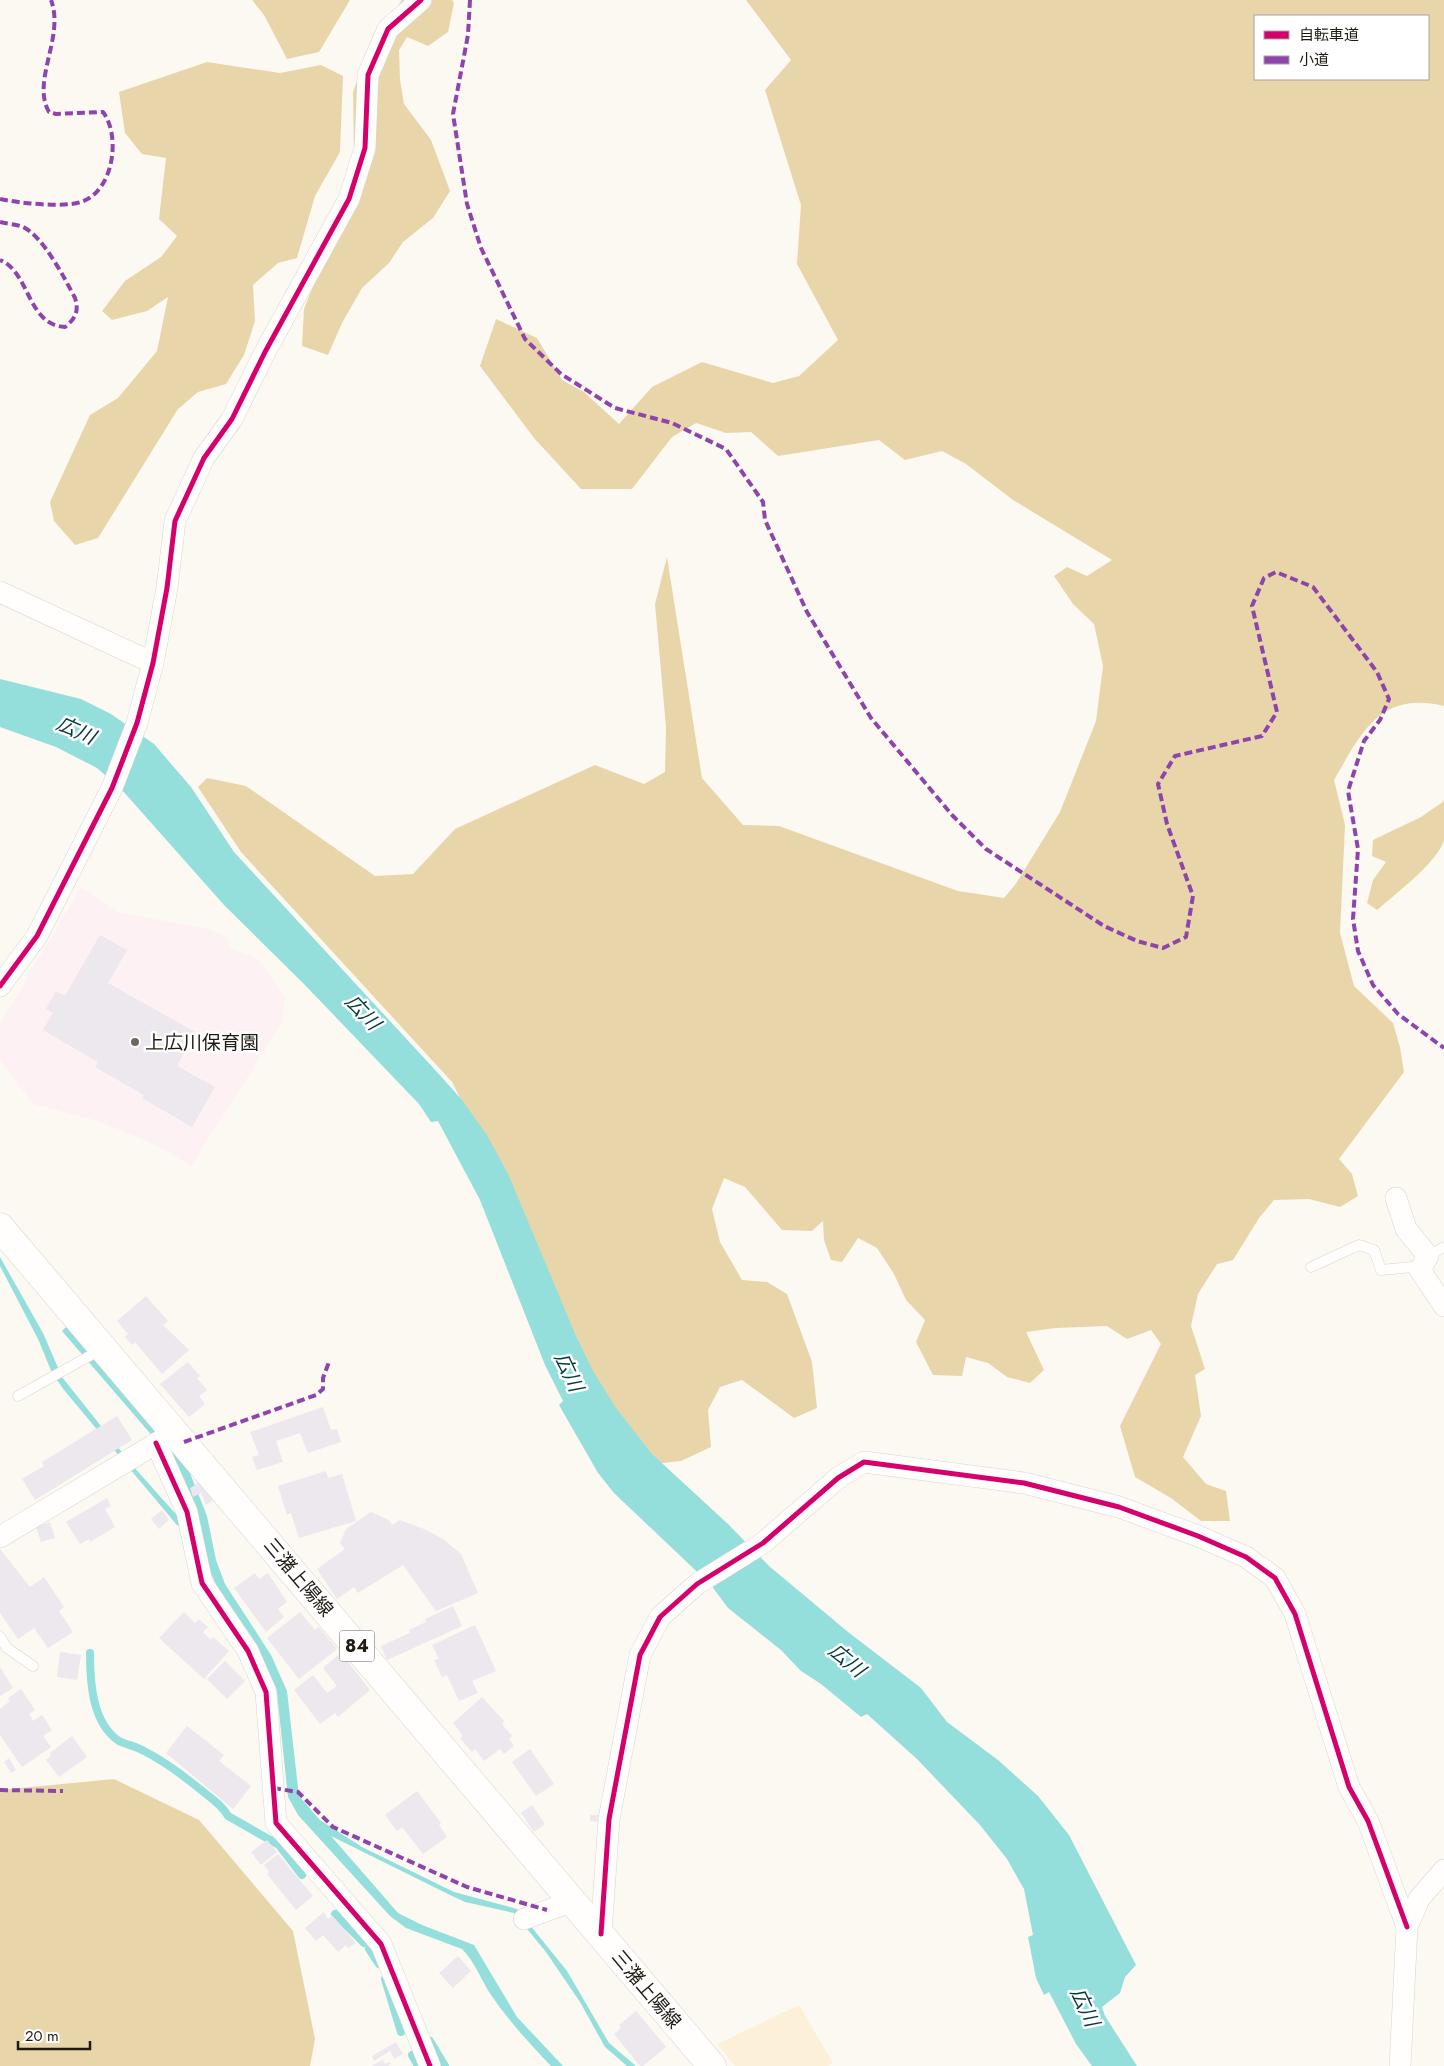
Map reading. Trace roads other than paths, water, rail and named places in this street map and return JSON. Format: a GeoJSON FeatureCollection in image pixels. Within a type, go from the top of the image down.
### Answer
{"type":"FeatureCollection","features":[{"type":"Feature","properties":{"kind":"main road","name":"三潴上陽線"},"geometry":{"type":"LineString","coordinates":[[0,1227],[93,1354],[601,1934],[712,2066]]}},
{"type":"Feature","properties":{"kind":"street"},"geometry":{"type":"LineString","coordinates":[[0,986],[37,936],[112,788],[137,723],[153,663],[167,588],[175,521],[204,458],[232,419],[265,352],[349,199],[365,148],[368,75],[388,29],[421,0]]}},
{"type":"Feature","properties":{"kind":"street"},"geometry":{"type":"LineString","coordinates":[[0,592],[153,663]]}},
{"type":"Feature","properties":{"kind":"street"},"geometry":{"type":"LineString","coordinates":[[1396,1198],[1406,1229],[1431,1256],[1420,1270],[1444,1306]]}},
{"type":"Feature","properties":{"kind":"street"},"geometry":{"type":"LineString","coordinates":[[0,1537],[167,1438],[187,1512],[202,1583],[248,1651],[266,1692],[276,1823],[381,1944],[430,2066]]}},
{"type":"Feature","properties":{"kind":"street"},"geometry":{"type":"LineString","coordinates":[[601,1934],[609,1819],[640,1655],[660,1617],[697,1584],[763,1543],[838,1478],[864,1462],[1024,1483],[1119,1507],[1198,1536],[1246,1557],[1275,1578],[1295,1614],[1350,1787],[1368,1821],[1407,1927]]}},
{"type":"Feature","properties":{"kind":"street"},"geometry":{"type":"LineString","coordinates":[[1400,2066],[1407,1927],[1419,1899],[1444,1870]]}},
{"type":"Feature","properties":{"kind":"street"},"geometry":{"type":"LineString","coordinates":[[524,1919],[572,1901]]}},
{"type":"Feature","properties":{"kind":"lane"},"geometry":{"type":"LineString","coordinates":[[1311,1266],[1359,1245],[1374,1250],[1381,1270],[1431,1256]]}},
{"type":"Feature","properties":{"kind":"lane"},"geometry":{"type":"LineString","coordinates":[[18,1396],[93,1354]]}},
{"type":"Feature","properties":{"kind":"lane"},"geometry":{"type":"LineString","coordinates":[[0,1637],[7,1648],[33,1666]]}},
{"type":"Feature","properties":{"kind":"water","name":"広川"},"geometry":{"type":"Polygon","coordinates":[[[0,679],[81,699],[111,714],[154,744],[191,787],[234,852],[437,1072],[462,1100],[487,1135],[509,1176],[576,1336],[593,1371],[616,1408],[652,1454],[728,1524],[769,1566],[848,1632],[921,1688],[947,1722],[998,1760],[1038,1796],[1069,1835],[1136,1965],[1125,1977],[1120,1993],[1102,2007],[1105,2016],[1137,2066],[1092,2066],[1076,2044],[1049,1992],[1044,1995],[1036,1978],[1028,1937],[1033,1935],[1024,1889],[1007,1859],[980,1825],[917,1759],[867,1714],[861,1717],[821,1684],[801,1671],[781,1650],[728,1608],[711,1585],[614,1493],[598,1473],[559,1405],[563,1401],[545,1365],[480,1200],[438,1121],[431,1122],[419,1104],[304,984],[224,905],[122,790],[97,768],[56,747],[0,727],[0,679]]]}},
{"type":"Feature","properties":{"kind":"water"},"geometry":{"type":"Polygon","coordinates":[[[0,1257],[43,1333],[62,1377],[132,1465],[174,1512],[203,1540],[198,1513],[173,1460],[62,1331],[67,1326],[186,1463],[207,1516],[216,1560],[225,1584],[271,1655],[287,1691],[299,1796],[320,1820],[362,1847],[454,1892],[517,1909],[567,1971],[609,2043],[636,2066],[627,2066],[605,2047],[580,2002],[546,1952],[514,1913],[465,1902],[331,1836],[398,1913],[422,1925],[474,1945],[517,2017],[563,2066],[551,2066],[505,2014],[462,1949],[406,1928],[390,1916],[298,1815],[288,1797],[277,1693],[258,1650],[217,1587],[208,1566],[205,1550],[176,1524],[64,1390],[52,1373],[39,1341],[0,1266],[0,1257]]]}},
{"type":"Feature","properties":{"kind":"waterway"},"geometry":{"type":"LineString","coordinates":[[90,1653],[94,1701],[103,1724],[110,1733],[119,1741],[141,1749],[166,1764],[216,1802],[228,1816],[279,1845],[302,1875]]}},
{"type":"Feature","properties":{"kind":"waterway"},"geometry":{"type":"LineString","coordinates":[[335,1914],[364,1943]]}},
{"type":"Feature","properties":{"kind":"waterway"},"geometry":{"type":"LineString","coordinates":[[369,1949],[379,1964]]}},
{"type":"Feature","properties":{"kind":"waterway"},"geometry":{"type":"LineString","coordinates":[[385,1979],[401,2032]]}},
{"type":"Feature","properties":{"kind":"waterway"},"geometry":{"type":"LineString","coordinates":[[430,2041],[445,2066]]}},
{"type":"Feature","properties":{"kind":"waterway"},"geometry":{"type":"LineString","coordinates":[[412,2055],[418,2066]]}},
{"type":"Feature","properties":{"kind":"place","name":"上広川保育園"},"geometry":{"type":"Point","coordinates":[135,1042]}}]}
